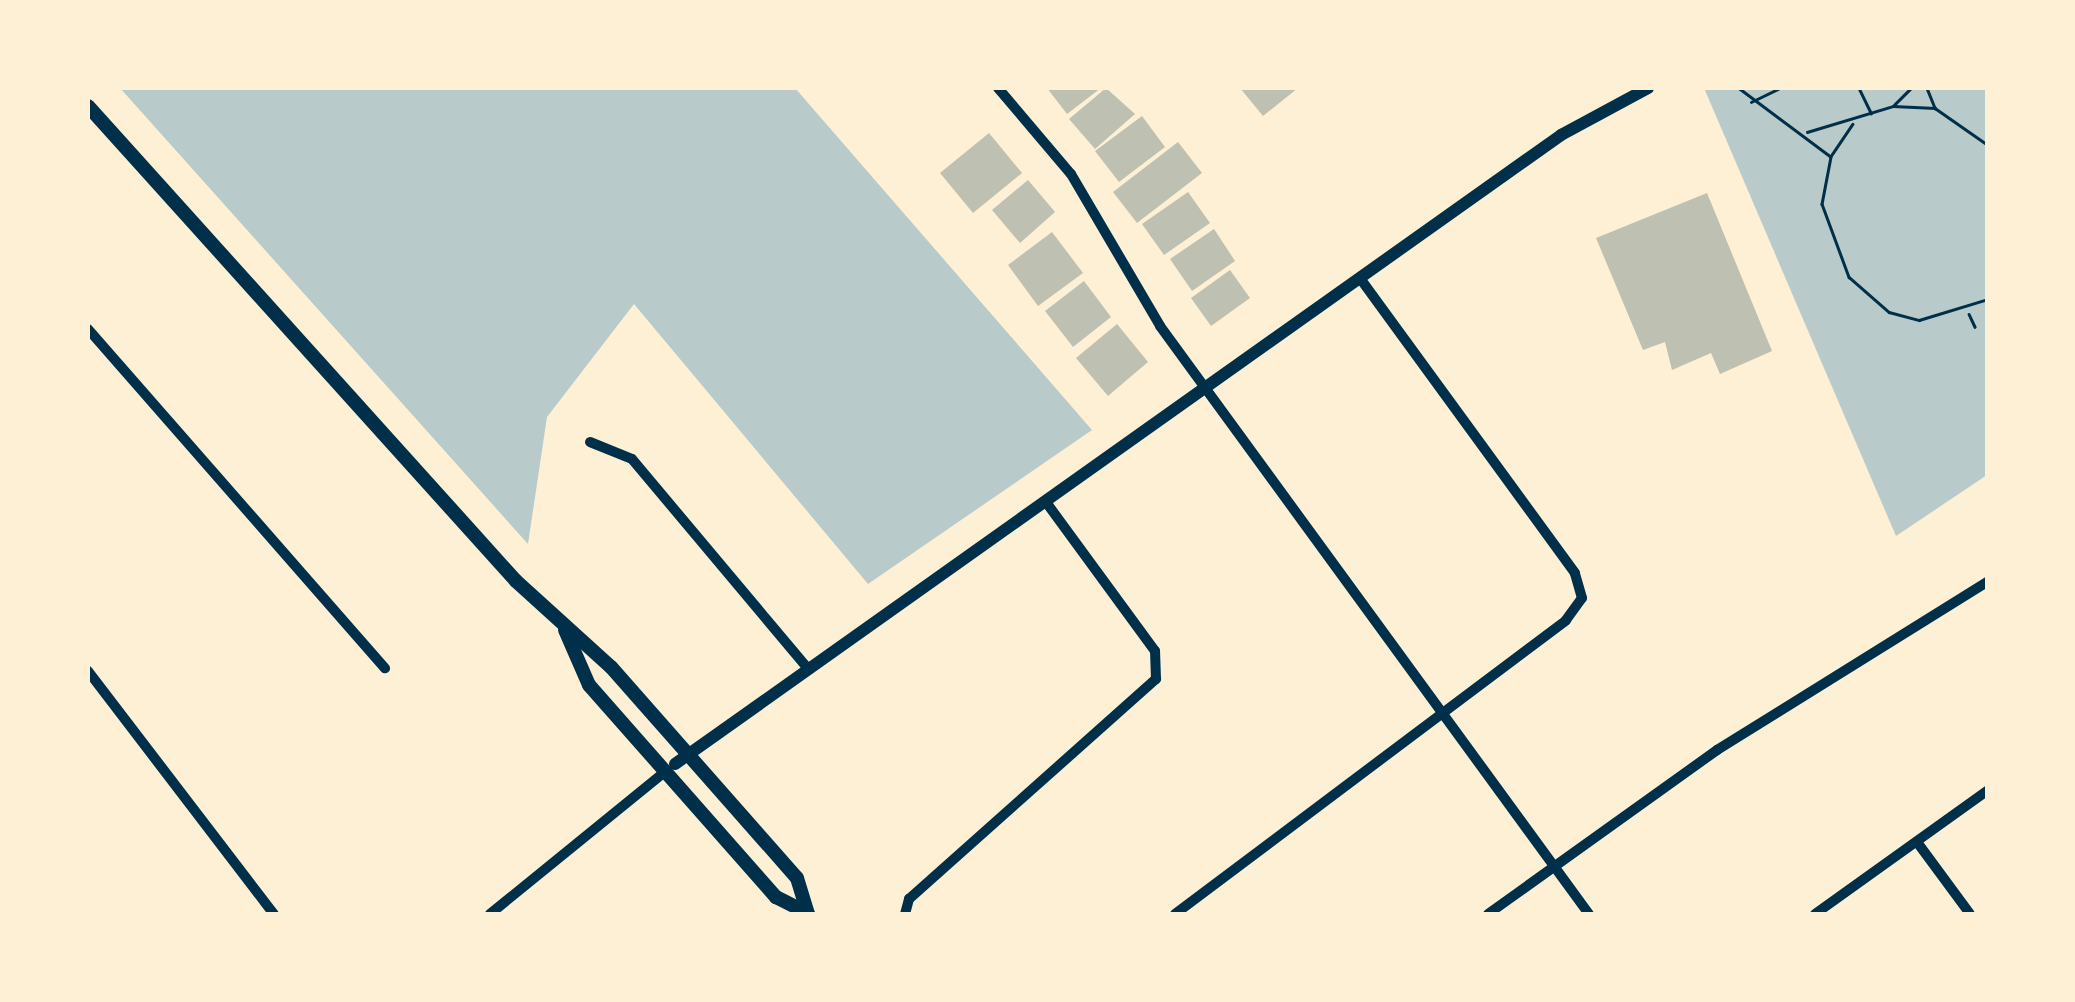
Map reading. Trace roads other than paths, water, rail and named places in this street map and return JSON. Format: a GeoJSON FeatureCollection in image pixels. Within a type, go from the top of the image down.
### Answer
{"type":"FeatureCollection","features":[{"type":"Feature","properties":{"kind":"main road"},"geometry":{"type":"LineString","coordinates":[[88,106],[562,625],[676,763],[776,897],[809,913]]}},
{"type":"Feature","properties":{"kind":"main road"},"geometry":{"type":"LineString","coordinates":[[562,625],[590,685],[797,878],[809,913]]}},
{"type":"Feature","properties":{"kind":"street"},"geometry":{"type":"LineString","coordinates":[[998,88],[1071,174],[1208,390],[1589,914]]}},
{"type":"Feature","properties":{"kind":"street"},"geometry":{"type":"LineString","coordinates":[[490,914],[676,763],[806,666],[1049,506],[1562,134],[1648,88]]}},
{"type":"Feature","properties":{"kind":"street"},"geometry":{"type":"LineString","coordinates":[[1175,914],[1579,609],[1583,586],[1361,280]]}},
{"type":"Feature","properties":{"kind":"street"},"geometry":{"type":"LineString","coordinates":[[88,329],[385,668]]}},
{"type":"Feature","properties":{"kind":"street"},"geometry":{"type":"LineString","coordinates":[[590,442],[632,459],[806,666]]}},
{"type":"Feature","properties":{"kind":"street"},"geometry":{"type":"LineString","coordinates":[[905,914],[909,900],[1156,679],[1155,651],[1049,506]]}},
{"type":"Feature","properties":{"kind":"street"},"geometry":{"type":"LineString","coordinates":[[1488,914],[1717,750],[1988,581]]}},
{"type":"Feature","properties":{"kind":"street"},"geometry":{"type":"LineString","coordinates":[[88,671],[274,914]]}},
{"type":"Feature","properties":{"kind":"street"},"geometry":{"type":"LineString","coordinates":[[1815,914],[1988,790]]}},
{"type":"Feature","properties":{"kind":"street"},"geometry":{"type":"LineString","coordinates":[[1917,842],[1970,914]]}}]}
